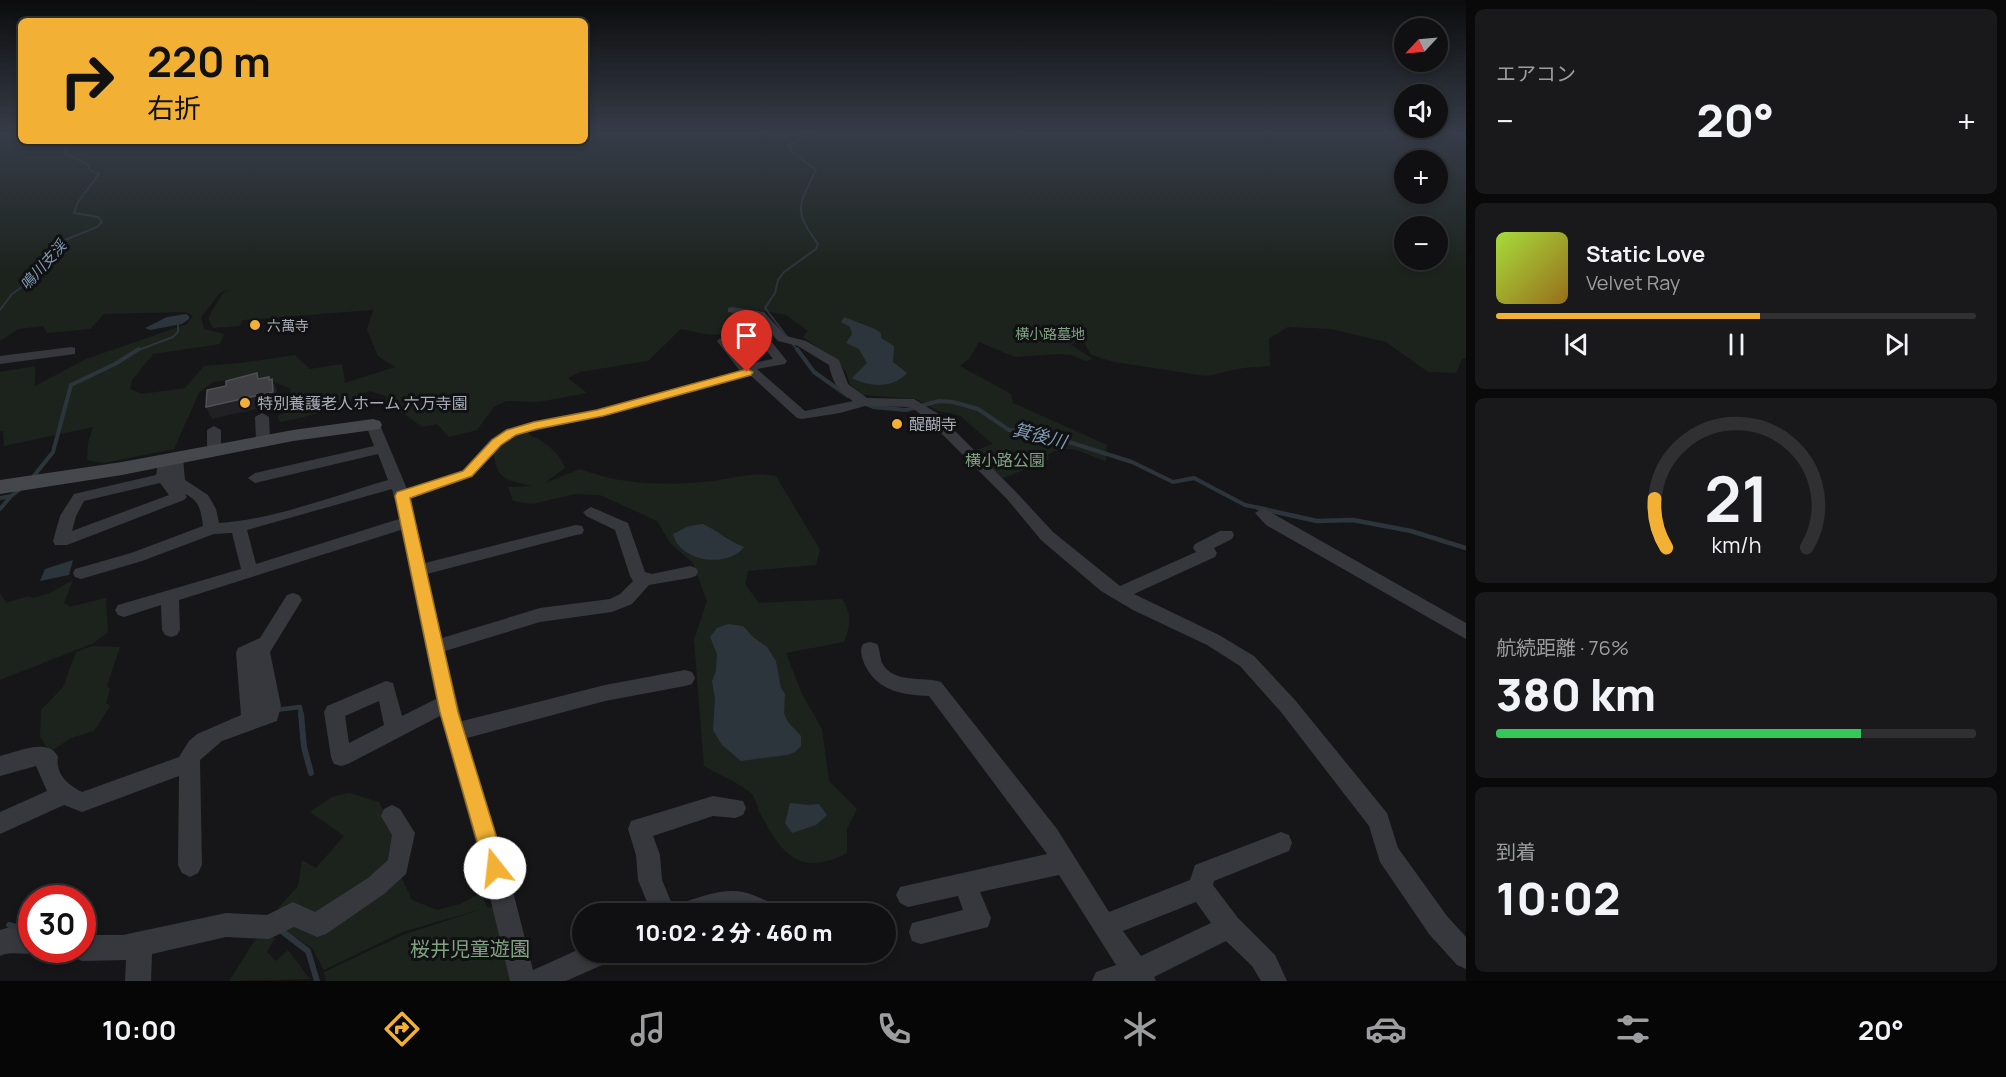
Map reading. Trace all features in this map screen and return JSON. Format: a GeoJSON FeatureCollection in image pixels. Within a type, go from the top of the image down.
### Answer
{"type":"FeatureCollection","features":[{"type":"Feature","properties":{"kind":"street"},"geometry":{"type":"LineString","coordinates":[[732,310],[760,314],[784,339],[798,342],[835,363],[837,380],[860,403]]}},
{"type":"Feature","properties":{"kind":"street"},"geometry":{"type":"LineString","coordinates":[[0,360],[71,351]]}},
{"type":"Feature","properties":{"kind":"street"},"geometry":{"type":"LineString","coordinates":[[81,573],[136,557],[212,530],[238,527],[467,474],[496,442],[511,432],[534,425],[598,413],[749,372],[802,415],[860,403],[920,407],[1012,496],[1047,536],[1107,587],[1213,640],[1247,661],[1288,706],[1379,821],[1388,854],[1438,925],[1466,956]]}},
{"type":"Feature","properties":{"kind":"street"},"geometry":{"type":"LineString","coordinates":[[262,417],[263,440]]}},
{"type":"Feature","properties":{"kind":"street"},"geometry":{"type":"LineString","coordinates":[[168,466],[179,497],[61,540],[68,516],[79,497],[168,466],[214,440],[263,440],[373,424],[399,489],[408,522],[447,703],[495,868],[523,981]]}},
{"type":"Feature","properties":{"kind":"street"},"geometry":{"type":"LineString","coordinates":[[255,478],[383,448]]}},
{"type":"Feature","properties":{"kind":"street"},"geometry":{"type":"LineString","coordinates":[[0,487],[168,466]]}},
{"type":"Feature","properties":{"kind":"street"},"geometry":{"type":"LineString","coordinates":[[168,466],[181,486],[207,504],[212,530]]}},
{"type":"Feature","properties":{"kind":"street"},"geometry":{"type":"LineString","coordinates":[[591,512],[622,527],[638,576],[652,580],[690,573]]}},
{"type":"Feature","properties":{"kind":"street"},"geometry":{"type":"LineString","coordinates":[[1263,513],[1272,521],[1466,632]]}},
{"type":"Feature","properties":{"kind":"street"},"geometry":{"type":"LineString","coordinates":[[124,610],[408,522]]}},
{"type":"Feature","properties":{"kind":"street"},"geometry":{"type":"LineString","coordinates":[[238,527],[250,572]]}},
{"type":"Feature","properties":{"kind":"street"},"geometry":{"type":"LineString","coordinates":[[419,570],[576,530]]}},
{"type":"Feature","properties":{"kind":"street"},"geometry":{"type":"LineString","coordinates":[[1119,594],[1209,553],[1202,548],[1226,536]]}},
{"type":"Feature","properties":{"kind":"street"},"geometry":{"type":"LineString","coordinates":[[435,647],[540,615],[612,605],[626,599],[645,579]]}},
{"type":"Feature","properties":{"kind":"street"},"geometry":{"type":"LineString","coordinates":[[170,597],[171,630]]}},
{"type":"Feature","properties":{"kind":"street"},"geometry":{"type":"LineString","coordinates":[[190,865],[189,757],[196,745],[207,737],[270,715],[271,706],[261,662],[261,651],[292,600]]}},
{"type":"Feature","properties":{"kind":"street"},"geometry":{"type":"LineString","coordinates":[[870,649],[871,662],[884,678],[902,687],[934,688],[1049,837],[1104,926],[1140,976]]}},
{"type":"Feature","properties":{"kind":"street"},"geometry":{"type":"LineString","coordinates":[[455,732],[604,693],[685,678]]}},
{"type":"Feature","properties":{"kind":"street"},"geometry":{"type":"LineString","coordinates":[[395,729],[447,703]]}},
{"type":"Feature","properties":{"kind":"street"},"geometry":{"type":"LineString","coordinates":[[0,766],[45,755],[48,757],[46,765],[50,778],[64,794],[82,802],[189,763]]}},
{"type":"Feature","properties":{"kind":"street"},"geometry":{"type":"LineString","coordinates":[[0,822],[64,794]]}},
{"type":"Feature","properties":{"kind":"street"},"geometry":{"type":"LineString","coordinates":[[659,903],[650,880],[648,855],[639,829],[713,806],[735,808]]}},
{"type":"Feature","properties":{"kind":"street"},"geometry":{"type":"LineString","coordinates":[[96,948],[123,948],[226,925],[279,921],[292,914],[317,925],[376,886],[398,866],[404,833],[392,816]]}},
{"type":"Feature","properties":{"kind":"street"},"geometry":{"type":"LineString","coordinates":[[1274,981],[1269,966],[1262,957],[1229,927],[1201,888],[1203,873],[1281,843]]}},
{"type":"Feature","properties":{"kind":"street"},"geometry":{"type":"LineString","coordinates":[[908,896],[1064,862]]}},
{"type":"Feature","properties":{"kind":"street"},"geometry":{"type":"LineString","coordinates":[[921,932],[979,918],[964,883]]}},
{"type":"Feature","properties":{"kind":"street"},"geometry":{"type":"LineString","coordinates":[[1104,926],[1201,888]]}},
{"type":"Feature","properties":{"kind":"street"},"geometry":{"type":"LineString","coordinates":[[1105,981],[1140,976],[1229,927]]}},
{"type":"Feature","properties":{"kind":"street"},"geometry":{"type":"LineString","coordinates":[[0,943],[7,940],[18,941]]}},
{"type":"Feature","properties":{"kind":"street"},"geometry":{"type":"LineString","coordinates":[[138,981],[140,944]]}},
{"type":"Feature","properties":{"kind":"street"},"geometry":{"type":"LineString","coordinates":[[537,981],[577,963]]}},
{"type":"Feature","properties":{"kind":"green space"},"geometry":{"type":"Polygon","coordinates":[[[0,179],[1394,179],[1394,204],[1448,204],[1448,179],[1466,179],[1466,358],[1462,359],[1456,373],[1428,372],[1386,342],[1331,329],[1288,327],[1269,339],[1270,366],[1243,368],[1206,376],[1114,362],[1091,355],[1084,342],[1070,344],[1093,359],[1085,361],[1072,355],[1059,354],[1015,357],[979,342],[969,359],[960,366],[1011,394],[1013,403],[1107,445],[1106,462],[1077,450],[1062,449],[1048,455],[1049,460],[1001,479],[971,452],[993,444],[959,415],[938,411],[916,399],[862,395],[850,384],[846,372],[837,361],[803,337],[808,331],[786,315],[759,310],[723,334],[706,334],[681,329],[648,361],[580,372],[568,378],[587,393],[538,402],[506,401],[494,407],[477,430],[449,437],[437,424],[422,427],[403,413],[385,409],[387,396],[369,391],[326,410],[280,422],[278,416],[293,407],[290,388],[256,376],[213,382],[199,393],[174,449],[104,463],[87,460],[88,443],[93,427],[4,446],[3,431],[0,431],[0,372],[35,366],[35,386],[86,359],[187,324],[193,316],[186,312],[104,314],[90,329],[47,333],[43,326],[18,329],[0,341],[0,179]],[[228,290],[220,293],[201,317],[204,329],[224,334],[220,344],[153,354],[132,380],[130,389],[142,394],[185,388],[204,366],[295,355],[310,369],[342,364],[345,383],[395,367],[378,356],[367,330],[374,307],[372,310],[243,320],[240,326],[213,328],[208,318],[222,294],[228,290]]]}},
{"type":"Feature","properties":{"kind":"green space"},"geometry":{"type":"Polygon","coordinates":[[[528,431],[531,436],[541,441],[560,458],[565,468],[545,483],[580,469],[625,481],[656,484],[703,482],[740,476],[776,476],[820,550],[816,565],[748,571],[745,584],[759,603],[842,599],[848,610],[849,625],[844,642],[786,653],[802,694],[822,729],[829,781],[857,809],[847,829],[847,853],[816,863],[794,858],[785,851],[769,829],[752,794],[704,766],[694,640],[707,601],[693,563],[670,543],[657,521],[600,495],[575,494],[532,504],[513,501],[508,487],[532,486],[503,476],[497,468],[493,453],[512,436],[528,431]]]}},
{"type":"Feature","properties":{"kind":"green space"},"geometry":{"type":"Polygon","coordinates":[[[73,580],[64,603],[70,607],[106,598],[108,632],[94,643],[0,680],[0,593],[6,603],[28,596],[33,598],[50,593],[73,580]]]}},
{"type":"Feature","properties":{"kind":"green space"},"geometry":{"type":"Polygon","coordinates":[[[92,646],[120,647],[107,686],[110,689],[106,703],[110,706],[94,731],[71,738],[50,752],[40,737],[41,710],[63,687],[76,652],[92,646]]]}},
{"type":"Feature","properties":{"kind":"green space"},"geometry":{"type":"Polygon","coordinates":[[[349,793],[379,802],[399,835],[393,867],[317,920],[277,916],[279,907],[298,886],[302,860],[316,868],[344,836],[310,812],[332,797],[349,793]]]}},
{"type":"Feature","properties":{"kind":"green space","name":"桜井児童遊園"},"geometry":{"type":"Polygon","coordinates":[[[399,872],[412,900],[437,910],[460,904],[481,893],[488,908],[495,906],[513,981],[326,981],[324,972],[403,935],[482,909],[402,932],[324,970],[312,948],[276,926],[290,918],[316,931],[399,872]]]}},
{"type":"Feature","properties":{"kind":"green space"},"geometry":{"type":"Polygon","coordinates":[[[262,929],[275,938],[267,952],[276,961],[288,950],[310,979],[229,981],[262,929]]]}},
{"type":"Feature","properties":{"kind":"shaded area"},"geometry":{"type":"Polygon","coordinates":[[[186,314],[189,319],[182,324],[150,330],[145,328],[167,317],[186,314]]]}},
{"type":"Feature","properties":{"kind":"shaded area"},"geometry":{"type":"Polygon","coordinates":[[[844,317],[881,333],[881,338],[894,346],[893,362],[907,373],[895,382],[880,385],[852,378],[867,363],[859,349],[846,343],[852,334],[850,327],[841,322],[844,317]]]}},
{"type":"Feature","properties":{"kind":"shaded area"},"geometry":{"type":"Polygon","coordinates":[[[703,524],[744,547],[737,554],[717,560],[695,556],[677,544],[673,534],[689,526],[703,524]]]}},
{"type":"Feature","properties":{"kind":"shaded area"},"geometry":{"type":"Polygon","coordinates":[[[73,560],[69,575],[40,581],[45,569],[73,560]]]}},
{"type":"Feature","properties":{"kind":"shaded area"},"geometry":{"type":"Polygon","coordinates":[[[728,624],[743,626],[767,647],[776,661],[781,688],[785,694],[784,714],[801,736],[801,746],[795,752],[741,761],[722,745],[713,730],[715,699],[712,681],[716,671],[717,654],[710,637],[717,628],[728,624]]]}},
{"type":"Feature","properties":{"kind":"shaded area"},"geometry":{"type":"Polygon","coordinates":[[[790,803],[819,804],[827,815],[816,825],[792,833],[785,823],[790,803]]]}},
{"type":"Feature","properties":{"kind":"building"},"geometry":{"type":"Polygon","coordinates":[[[257,373],[258,379],[269,377],[269,380],[272,379],[273,392],[206,407],[207,390],[226,386],[226,381],[257,373]]]}},
{"type":"Feature","properties":{"kind":"waterway","name":"鳴川支渓"},"geometry":{"type":"LineString","coordinates":[[0,310],[12,294],[32,280],[46,266],[60,242],[97,227],[102,222],[98,217],[74,213],[78,202],[95,179]]}},
{"type":"Feature","properties":{"kind":"waterway","name":"箕後川"},"geometry":{"type":"LineString","coordinates":[[798,351],[765,308],[775,293],[778,280],[784,272],[816,249],[818,244],[805,223],[801,208],[812,179]]}},
{"type":"Feature","properties":{"kind":"waterway"},"geometry":{"type":"LineString","coordinates":[[136,351],[173,337],[178,332],[178,322]]}},
{"type":"Feature","properties":{"kind":"waterway"},"geometry":{"type":"LineString","coordinates":[[33,477],[53,452],[71,385],[115,364],[139,349]]}},
{"type":"Feature","properties":{"kind":"waterway","name":"箕後川"},"geometry":{"type":"LineString","coordinates":[[797,349],[814,372],[848,396]]}},
{"type":"Feature","properties":{"kind":"waterway","name":"箕後川"},"geometry":{"type":"LineString","coordinates":[[866,404],[873,407],[906,410],[939,401],[953,402],[978,409],[1009,430],[1047,435],[1132,462],[1173,482],[1194,478],[1245,505],[1265,509]]}},
{"type":"Feature","properties":{"kind":"waterway"},"geometry":{"type":"LineString","coordinates":[[11,496],[19,490]]}},
{"type":"Feature","properties":{"kind":"waterway","name":"鳴川支渓"},"geometry":{"type":"LineString","coordinates":[[0,498],[11,496]]}},
{"type":"Feature","properties":{"kind":"waterway","name":"鳴川支渓"},"geometry":{"type":"LineString","coordinates":[[0,509],[11,496]]}},
{"type":"Feature","properties":{"kind":"waterway","name":"箕後川"},"geometry":{"type":"LineString","coordinates":[[1258,508],[1317,521],[1353,520],[1411,531],[1466,548]]}},
{"type":"Feature","properties":{"kind":"waterway"},"geometry":{"type":"LineString","coordinates":[[276,710],[300,707],[301,715]]}},
{"type":"Feature","properties":{"kind":"waterway"},"geometry":{"type":"LineString","coordinates":[[301,714],[304,747],[311,773]]}},
{"type":"Feature","properties":{"kind":"waterway"},"geometry":{"type":"LineString","coordinates":[[9,925],[18,928]]}},
{"type":"Feature","properties":{"kind":"waterway"},"geometry":{"type":"LineString","coordinates":[[279,929],[308,951],[317,981]]}},
{"type":"Feature","properties":{"kind":"place","name":"六萬寺"},"geometry":{"type":"Point","coordinates":[255,325]}},
{"type":"Feature","properties":{"kind":"place","name":"特別養護老人ホーム 六万寺園"},"geometry":{"type":"Point","coordinates":[245,403]}},
{"type":"Feature","properties":{"kind":"place","name":"醍醐寺"},"geometry":{"type":"Point","coordinates":[897,424]}},
{"type":"Feature","properties":{"kind":"route"},"geometry":{"type":"LineString","coordinates":[[495,868],[449,712],[402,496],[467,474],[496,442],[511,432],[534,425],[598,413],[747,372]]}},
{"type":"Feature","properties":{"kind":"park label","name":"横小路墓地"},"geometry":{"type":"Point","coordinates":[1050,333]}},
{"type":"Feature","properties":{"kind":"park label","name":"横小路公園"},"geometry":{"type":"Point","coordinates":[1005,460]}}]}
